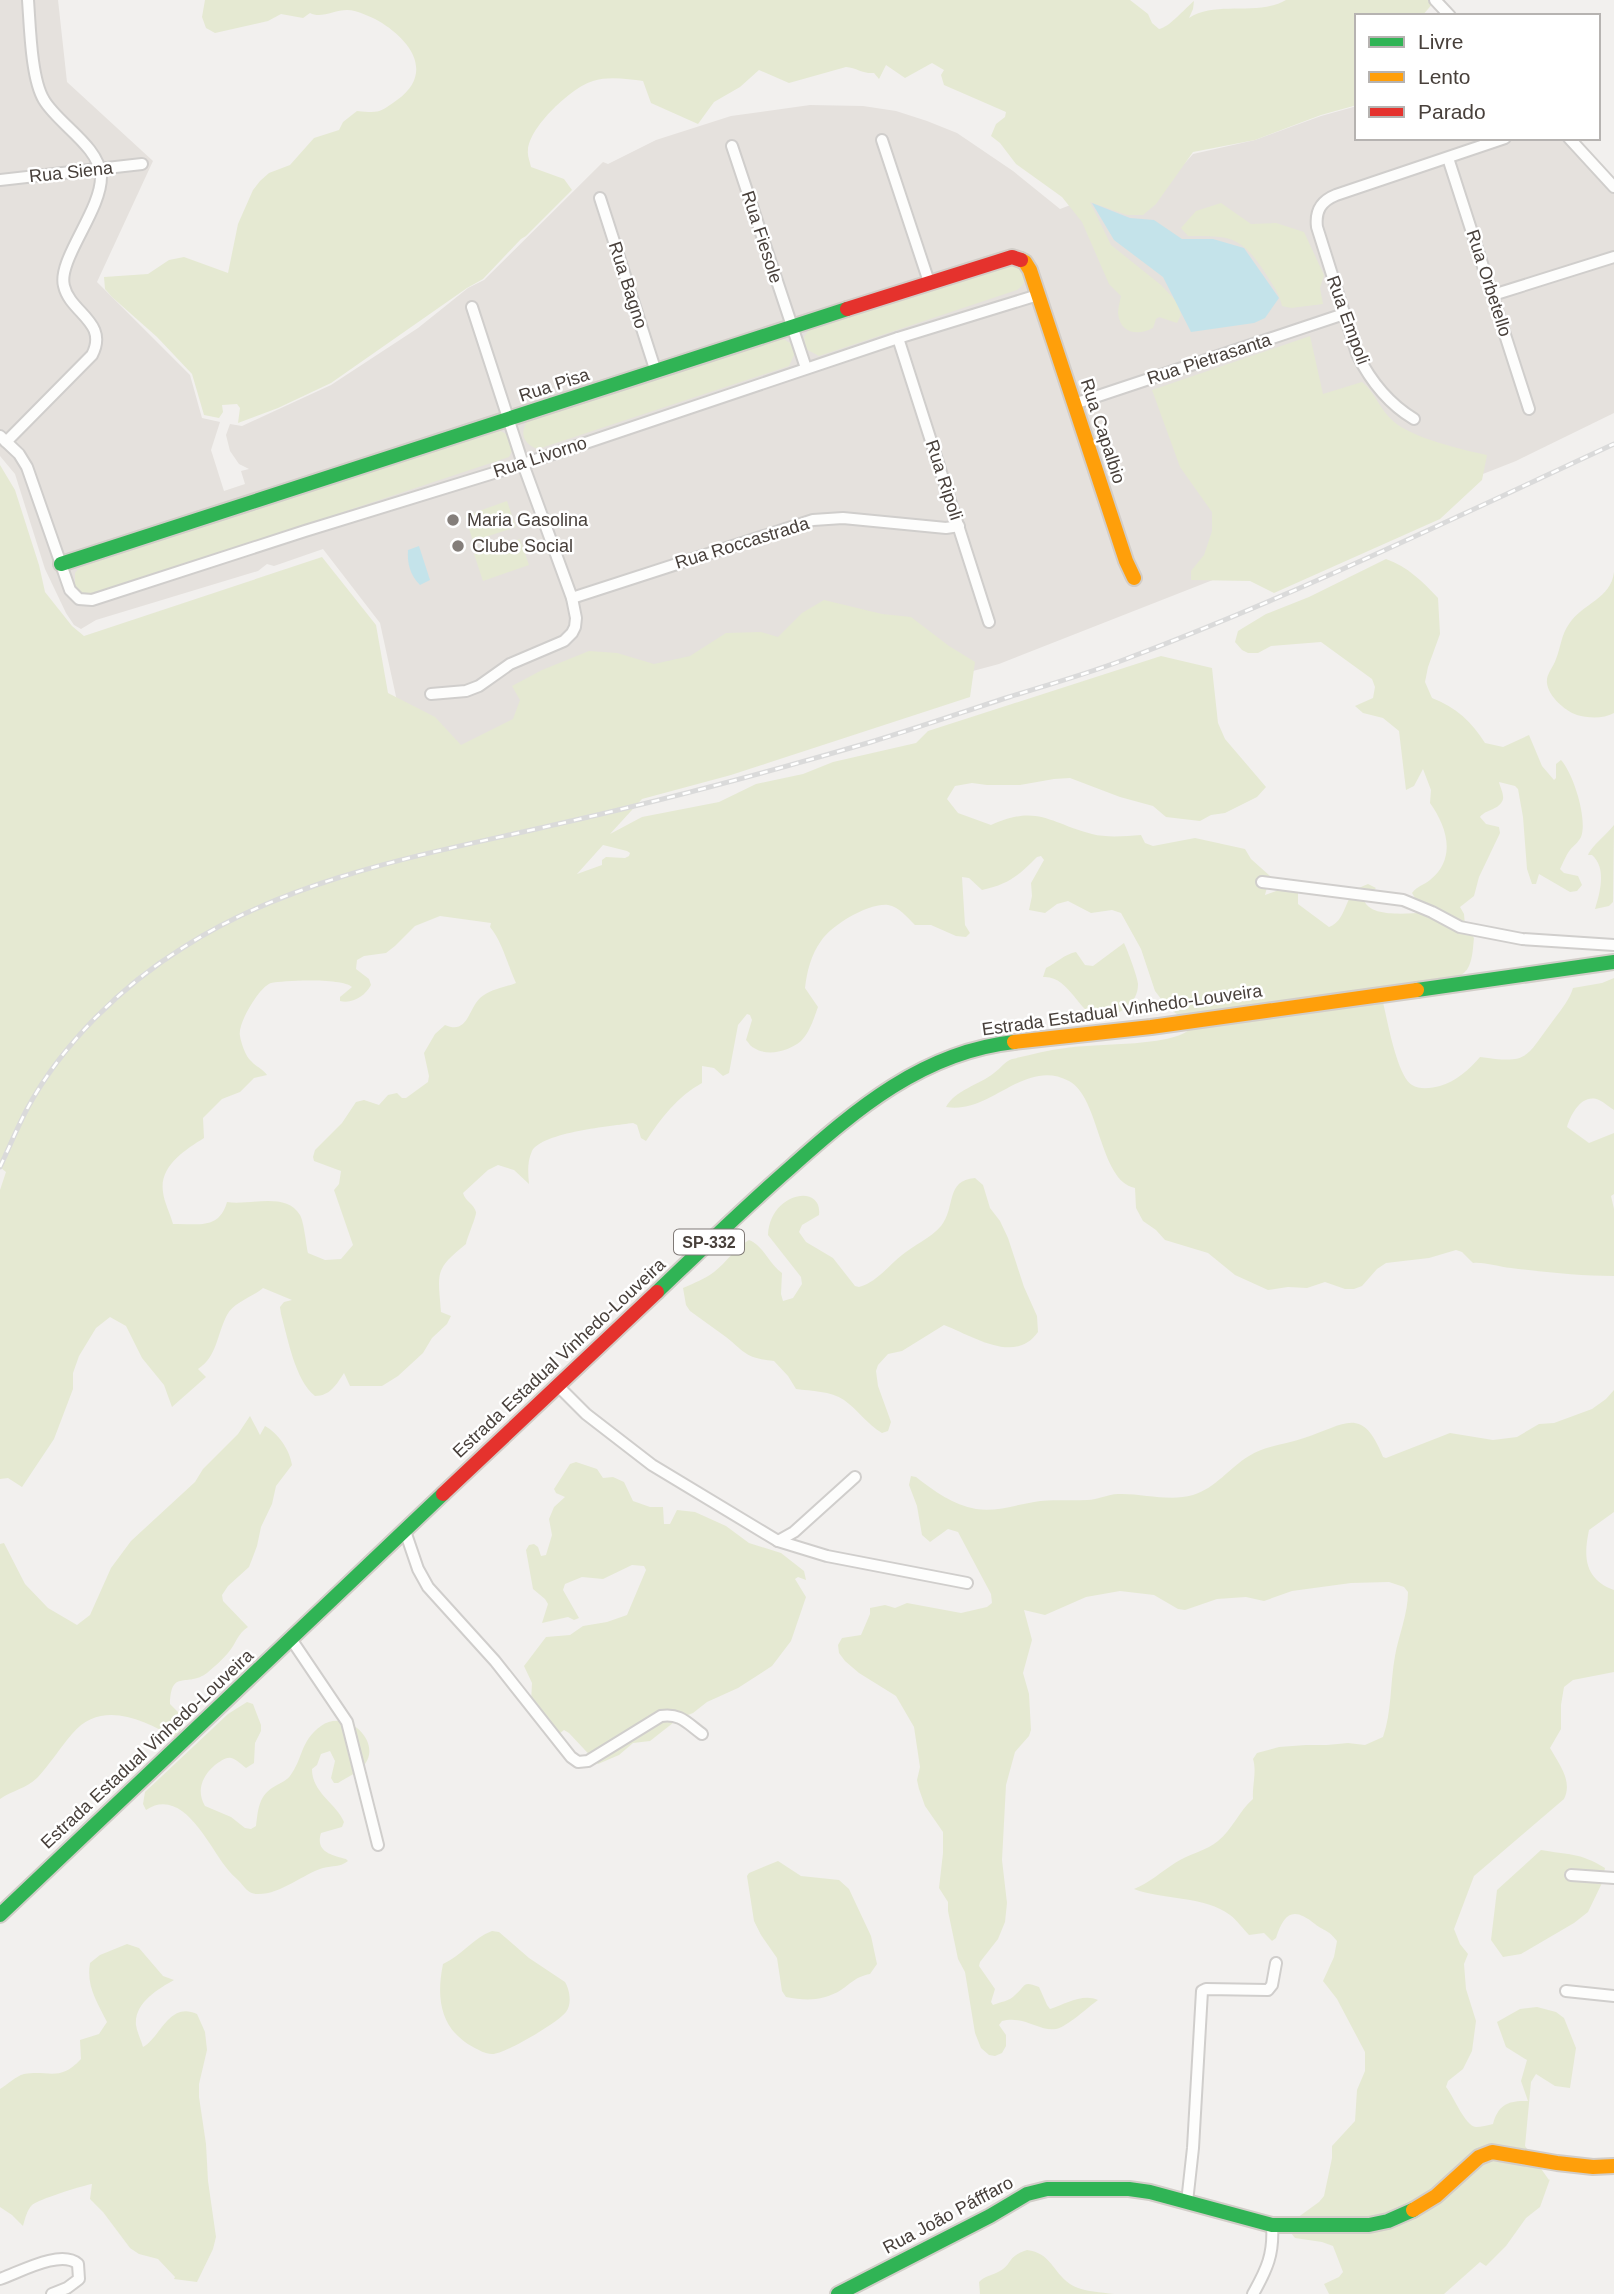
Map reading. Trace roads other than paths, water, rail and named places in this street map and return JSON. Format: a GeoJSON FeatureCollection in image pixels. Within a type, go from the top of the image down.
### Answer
{"type":"FeatureCollection","features":[{"type":"Feature","properties":{"kind":"street"},"geometry":{"type":"LineString","coordinates":[[3,439],[92,355],[96,348],[93,325],[69,297],[64,286],[64,270],[98,196],[100,169],[82,139],[43,99],[37,81],[27,0]]}},
{"type":"Feature","properties":{"kind":"street"},"geometry":{"type":"LineString","coordinates":[[1435,0],[1448,14]]}},
{"type":"Feature","properties":{"kind":"street"},"geometry":{"type":"LineString","coordinates":[[881,140],[929,282]]}},
{"type":"Feature","properties":{"kind":"street"},"geometry":{"type":"LineString","coordinates":[[1448,158],[1499,140]]}},
{"type":"Feature","properties":{"kind":"street"},"geometry":{"type":"LineString","coordinates":[[1572,140],[1614,187]]}},
{"type":"Feature","properties":{"kind":"street","name":"Rua Fiesole"},"geometry":{"type":"LineString","coordinates":[[732,146],[806,368]]}},
{"type":"Feature","properties":{"kind":"street","name":"Rua Empoli"},"geometry":{"type":"LineString","coordinates":[[1414,418],[1400,410],[1365,370],[1317,227],[1317,211],[1322,204],[1336,195],[1448,158]]}},
{"type":"Feature","properties":{"kind":"street","name":"Rua Orbetello"},"geometry":{"type":"LineString","coordinates":[[1448,158],[1529,409]]}},
{"type":"Feature","properties":{"kind":"street","name":"Rua Siena"},"geometry":{"type":"LineString","coordinates":[[0,180],[142,164]]}},
{"type":"Feature","properties":{"kind":"street","name":"Rua Bagno"},"geometry":{"type":"LineString","coordinates":[[600,198],[656,372]]}},
{"type":"Feature","properties":{"kind":"street"},"geometry":{"type":"LineString","coordinates":[[1493,295],[1614,257]]}},
{"type":"Feature","properties":{"kind":"street","name":"Rua Pisa"},"geometry":{"type":"LineString","coordinates":[[61,564],[1005,258],[1017,258],[1025,262],[1038,295]]}},
{"type":"Feature","properties":{"kind":"street","name":"Rua Livorno"},"geometry":{"type":"LineString","coordinates":[[3,439],[27,467],[69,590],[79,599],[92,600],[523,464],[806,368],[1038,295]]}},
{"type":"Feature","properties":{"kind":"street","name":"Rua Capalbio"},"geometry":{"type":"LineString","coordinates":[[1038,295],[1126,561],[1134,578]]}},
{"type":"Feature","properties":{"kind":"street"},"geometry":{"type":"LineString","coordinates":[[431,694],[466,691],[479,686],[523,657],[564,641],[572,634],[575,626],[572,598],[523,464],[472,307]]}},
{"type":"Feature","properties":{"kind":"street","name":"Rua Pietrasanta"},"geometry":{"type":"LineString","coordinates":[[1074,404],[1344,314]]}},
{"type":"Feature","properties":{"kind":"street","name":"Rua Ripoli"},"geometry":{"type":"LineString","coordinates":[[898,338],[989,622]]}},
{"type":"Feature","properties":{"kind":"street","name":"Rua Roccastrada"},"geometry":{"type":"LineString","coordinates":[[572,598],[813,520],[843,519],[946,528],[959,526]]}},
{"type":"Feature","properties":{"kind":"street"},"geometry":{"type":"LineString","coordinates":[[1262,882],[1403,900],[1460,927],[1522,939],[1614,945]]}},
{"type":"Feature","properties":{"kind":"street","name":"Estrada Estadual Vinhedo-Louveira"},"geometry":{"type":"LineString","coordinates":[[0,1915],[754,1199],[868,1101],[898,1082],[987,1045],[1151,1027],[1614,962]]}},
{"type":"Feature","properties":{"kind":"street"},"geometry":{"type":"LineString","coordinates":[[558,1386],[586,1414],[652,1465],[778,1541],[827,1556],[967,1583]]}},
{"type":"Feature","properties":{"kind":"street"},"geometry":{"type":"LineString","coordinates":[[778,1541],[794,1532],[855,1478]]}},
{"type":"Feature","properties":{"kind":"street"},"geometry":{"type":"LineString","coordinates":[[405,1531],[418,1569],[428,1587],[495,1661],[571,1757],[578,1762],[588,1761],[661,1716],[678,1716],[702,1734]]}},
{"type":"Feature","properties":{"kind":"street"},"geometry":{"type":"LineString","coordinates":[[292,1639],[347,1723],[378,1844]]}},
{"type":"Feature","properties":{"kind":"street"},"geometry":{"type":"LineString","coordinates":[[1571,1875],[1614,1878]]}},
{"type":"Feature","properties":{"kind":"street"},"geometry":{"type":"LineString","coordinates":[[1187,2202],[1193,2148],[1202,1991],[1268,1990],[1272,1985],[1276,1964]]}},
{"type":"Feature","properties":{"kind":"street"},"geometry":{"type":"LineString","coordinates":[[1566,1992],[1614,1996]]}},
{"type":"Feature","properties":{"kind":"street","name":"Rua João Páfffaro"},"geometry":{"type":"LineString","coordinates":[[838,2294],[1036,2191],[1129,2189],[1166,2195],[1279,2226],[1369,2225],[1388,2221],[1416,2209],[1436,2196],[1479,2157],[1492,2152],[1557,2164],[1614,2166]]}},
{"type":"Feature","properties":{"kind":"street"},"geometry":{"type":"LineString","coordinates":[[1253,2294],[1268,2268],[1279,2226]]}},
{"type":"Feature","properties":{"kind":"street"},"geometry":{"type":"LineString","coordinates":[[0,2279],[56,2259],[72,2259],[78,2264],[79,2279],[52,2294]]}},
{"type":"Feature","properties":{"kind":"water"},"geometry":{"type":"Polygon","coordinates":[[[1092,203],[1130,218],[1154,220],[1182,239],[1213,239],[1244,248],[1279,298],[1265,318],[1254,323],[1191,332],[1163,277],[1114,240],[1092,203]]]}},
{"type":"Feature","properties":{"kind":"water"},"geometry":{"type":"Polygon","coordinates":[[[419,546],[430,580],[420,585],[412,573],[408,555],[408,550],[419,546]]]}},
{"type":"Feature","properties":{"kind":"railway"},"geometry":{"type":"LineString","coordinates":[[0,1167],[23,1116],[41,1085],[75,1039],[95,1018],[161,962],[229,922],[275,900],[323,883],[421,855],[647,803],[797,763],[888,737],[1101,668],[1314,582],[1614,444]]}},
{"type":"Feature","properties":{"kind":"place","name":"Maria Gasolina"},"geometry":{"type":"Point","coordinates":[453,520]}},
{"type":"Feature","properties":{"kind":"place","name":"Clube Social"},"geometry":{"type":"Point","coordinates":[458,546]}}]}
